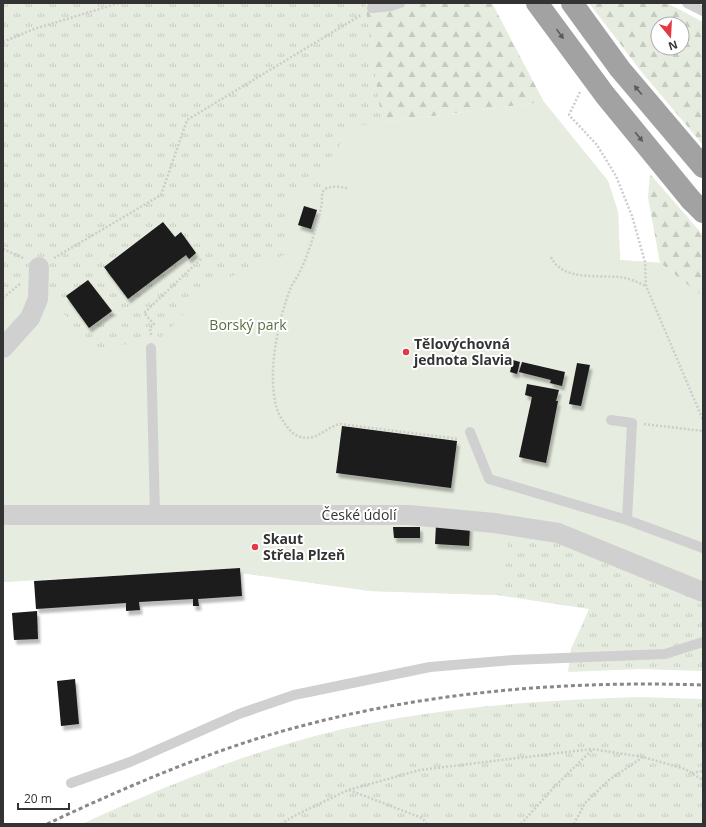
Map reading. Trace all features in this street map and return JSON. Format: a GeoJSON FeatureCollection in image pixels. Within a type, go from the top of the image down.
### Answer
{"type":"FeatureCollection","features":[{"type":"Feature","properties":{"kind":"highway"},"geometry":{"type":"LineString","coordinates":[[537,3],[605,95],[697,206]]}},
{"type":"Feature","properties":{"kind":"highway"},"geometry":{"type":"LineString","coordinates":[[572,3],[620,69],[680,142],[703,167]]}},
{"type":"Feature","properties":{"kind":"street"},"geometry":{"type":"LineString","coordinates":[[3,348],[30,318],[38,300],[39,267]]}},
{"type":"Feature","properties":{"kind":"street","name":"České údolí"},"geometry":{"type":"LineString","coordinates":[[3,515],[409,515],[494,523],[558,533],[703,592]]}},
{"type":"Feature","properties":{"kind":"lane"},"geometry":{"type":"LineString","coordinates":[[372,8],[391,6],[400,3]]}},
{"type":"Feature","properties":{"kind":"lane"},"geometry":{"type":"LineString","coordinates":[[688,3],[703,11]]}},
{"type":"Feature","properties":{"kind":"lane"},"geometry":{"type":"LineString","coordinates":[[151,348],[155,515]]}},
{"type":"Feature","properties":{"kind":"lane"},"geometry":{"type":"LineString","coordinates":[[611,420],[632,423],[627,520]]}},
{"type":"Feature","properties":{"kind":"lane"},"geometry":{"type":"LineString","coordinates":[[470,432],[489,479],[627,520],[703,548]]}},
{"type":"Feature","properties":{"kind":"lane"},"geometry":{"type":"LineString","coordinates":[[71,783],[130,762],[238,714],[294,694],[430,668],[513,660],[665,654],[703,642]]}},
{"type":"Feature","properties":{"kind":"path"},"geometry":{"type":"LineString","coordinates":[[3,42],[34,29],[119,3]]}},
{"type":"Feature","properties":{"kind":"path"},"geometry":{"type":"LineString","coordinates":[[3,249],[39,267],[161,195],[187,120],[372,8]]}},
{"type":"Feature","properties":{"kind":"path"},"geometry":{"type":"LineString","coordinates":[[581,89],[569,115],[597,145],[616,176],[632,216],[645,262],[646,286],[703,420]]}},
{"type":"Feature","properties":{"kind":"path"},"geometry":{"type":"LineString","coordinates":[[347,188],[329,188],[324,190],[311,245],[290,292],[277,344],[272,373],[277,411],[289,429],[296,436],[306,438],[317,436],[334,425],[340,424],[459,439],[459,447],[476,449]]}},
{"type":"Feature","properties":{"kind":"path"},"geometry":{"type":"LineString","coordinates":[[551,257],[558,266],[566,272],[580,275],[620,277],[646,286]]}},
{"type":"Feature","properties":{"kind":"path"},"geometry":{"type":"LineString","coordinates":[[151,348],[150,328],[154,324],[144,313],[201,259]]}},
{"type":"Feature","properties":{"kind":"path"},"geometry":{"type":"LineString","coordinates":[[632,423],[703,431]]}},
{"type":"Feature","properties":{"kind":"path"},"geometry":{"type":"LineString","coordinates":[[521,824],[554,787],[592,749]]}},
{"type":"Feature","properties":{"kind":"path"},"geometry":{"type":"LineString","coordinates":[[282,824],[294,816],[348,790],[420,770],[592,749],[643,757],[684,769],[703,780]]}},
{"type":"Feature","properties":{"kind":"path"},"geometry":{"type":"LineString","coordinates":[[574,824],[585,803],[609,780],[643,757]]}},
{"type":"Feature","properties":{"kind":"path"},"geometry":{"type":"LineString","coordinates":[[691,773],[703,771]]}},
{"type":"Feature","properties":{"kind":"path"},"geometry":{"type":"LineString","coordinates":[[348,790],[422,818],[427,824]]}},
{"type":"Feature","properties":{"kind":"green space","name":"Borský park"},"geometry":{"type":"Polygon","coordinates":[[[3,3],[365,3],[382,123],[544,102],[608,181],[618,212],[620,260],[660,263],[703,297],[703,671],[640,669],[568,672],[571,649],[589,609],[497,595],[370,591],[241,573],[240,568],[3,582],[3,3]]]}},
{"type":"Feature","properties":{"kind":"green space"},"geometry":{"type":"Polygon","coordinates":[[[260,3],[492,3],[544,102],[355,126],[260,3]]]}},
{"type":"Feature","properties":{"kind":"green space"},"geometry":{"type":"Polygon","coordinates":[[[589,3],[667,3],[703,22],[703,145],[640,70],[589,3]]]}},
{"type":"Feature","properties":{"kind":"green space","name":"Tělovýchovná jednota Slavia"},"geometry":{"type":"Polygon","coordinates":[[[544,102],[608,181],[618,212],[620,260],[660,263],[703,297],[703,592],[512,526],[497,595],[370,591],[241,573],[240,568],[3,582],[3,298],[31,274],[102,359],[117,345],[157,342],[212,284],[287,254],[286,192],[318,194],[326,163],[355,126],[544,102]]]}},
{"type":"Feature","properties":{"kind":"green space"},"geometry":{"type":"Polygon","coordinates":[[[650,174],[703,235],[703,297],[660,263],[648,197],[650,174]]]}},
{"type":"Feature","properties":{"kind":"green space"},"geometry":{"type":"Polygon","coordinates":[[[640,697],[703,699],[703,824],[82,824],[159,790],[210,770],[263,751],[333,731],[420,715],[508,704],[640,697]]]}},
{"type":"Feature","properties":{"kind":"building"},"geometry":{"type":"Polygon","coordinates":[[[304,206],[317,210],[311,229],[298,225],[304,206]]]}},
{"type":"Feature","properties":{"kind":"building"},"geometry":{"type":"Polygon","coordinates":[[[163,222],[175,237],[181,232],[196,253],[189,259],[186,255],[128,299],[104,267],[163,222]]]}},
{"type":"Feature","properties":{"kind":"building"},"geometry":{"type":"Polygon","coordinates":[[[88,280],[112,311],[89,328],[66,296],[88,280]]]}},
{"type":"Feature","properties":{"kind":"building"},"geometry":{"type":"Polygon","coordinates":[[[513,360],[520,362],[517,374],[510,372],[513,360]]]}},
{"type":"Feature","properties":{"kind":"building"},"geometry":{"type":"Polygon","coordinates":[[[522,362],[565,372],[562,386],[550,383],[551,380],[519,372],[522,362]]]}},
{"type":"Feature","properties":{"kind":"building"},"geometry":{"type":"Polygon","coordinates":[[[577,363],[590,365],[581,406],[569,404],[577,363]]]}},
{"type":"Feature","properties":{"kind":"building"},"geometry":{"type":"Polygon","coordinates":[[[527,384],[559,390],[546,463],[519,457],[532,397],[525,395],[527,384]]]}},
{"type":"Feature","properties":{"kind":"building"},"geometry":{"type":"Polygon","coordinates":[[[342,426],[457,441],[451,488],[336,473],[342,426]]]}},
{"type":"Feature","properties":{"kind":"building"},"geometry":{"type":"Polygon","coordinates":[[[436,525],[470,526],[469,546],[435,544],[436,525]]]}},
{"type":"Feature","properties":{"kind":"building"},"geometry":{"type":"Polygon","coordinates":[[[393,527],[420,527],[420,538],[394,538],[393,527]]]}},
{"type":"Feature","properties":{"kind":"building"},"geometry":{"type":"Polygon","coordinates":[[[240,568],[242,596],[198,599],[199,606],[193,606],[193,599],[139,602],[140,610],[126,611],[126,603],[36,609],[34,581],[240,568]]]}},
{"type":"Feature","properties":{"kind":"building"},"geometry":{"type":"Polygon","coordinates":[[[37,611],[38,639],[14,640],[12,613],[37,611]]]}},
{"type":"Feature","properties":{"kind":"building"},"geometry":{"type":"Polygon","coordinates":[[[75,679],[79,724],[61,726],[57,681],[75,679]]]}},
{"type":"Feature","properties":{"kind":"railway"},"geometry":{"type":"LineString","coordinates":[[47,824],[98,800],[203,757],[256,739],[366,711],[477,693],[533,688],[589,685],[703,685]]}},
{"type":"Feature","properties":{"kind":"place","name":"Tělovýchovná jednota Slavia"},"geometry":{"type":"Point","coordinates":[406,352]}},
{"type":"Feature","properties":{"kind":"place","name":"Skaut Střela Plzeň"},"geometry":{"type":"Point","coordinates":[255,547]}}]}
